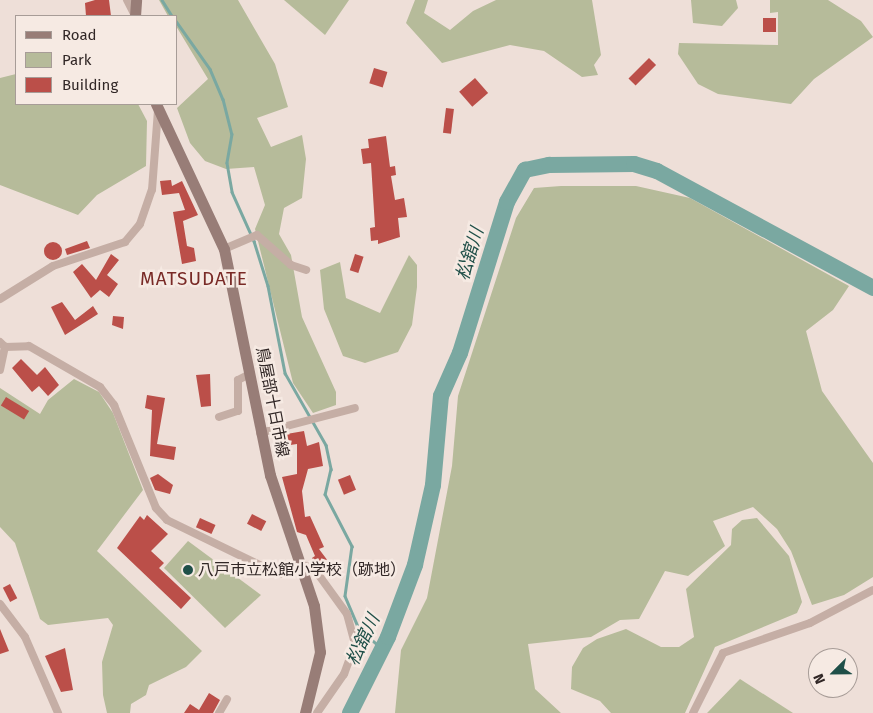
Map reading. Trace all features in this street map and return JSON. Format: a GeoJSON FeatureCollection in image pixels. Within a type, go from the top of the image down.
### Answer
{"type":"FeatureCollection","features":[{"type":"Feature","properties":{"kind":"main road"},"geometry":{"type":"LineString","coordinates":[[135,15],[136,0]]}},
{"type":"Feature","properties":{"kind":"main road","name":"鳥屋部十日市線"},"geometry":{"type":"LineString","coordinates":[[157,106],[224,249],[243,328],[248,375],[260,433],[300,569],[314,606],[320,652],[305,713]]}},
{"type":"Feature","properties":{"kind":"street"},"geometry":{"type":"LineString","coordinates":[[127,0],[134,15]]}},
{"type":"Feature","properties":{"kind":"street"},"geometry":{"type":"LineString","coordinates":[[0,299],[53,266],[125,242],[140,224],[152,190],[157,106]]}},
{"type":"Feature","properties":{"kind":"street"},"geometry":{"type":"LineString","coordinates":[[224,249],[257,235],[291,266],[306,270]]}},
{"type":"Feature","properties":{"kind":"street"},"geometry":{"type":"LineString","coordinates":[[0,370],[3,345],[29,346],[100,387],[114,405],[156,508],[167,520],[272,571],[282,574],[311,567],[337,598],[355,644],[344,674],[317,713]]}},
{"type":"Feature","properties":{"kind":"street"},"geometry":{"type":"LineString","coordinates":[[219,417],[238,411],[238,380],[248,375]]}},
{"type":"Feature","properties":{"kind":"street"},"geometry":{"type":"LineString","coordinates":[[260,433],[355,408]]}},
{"type":"Feature","properties":{"kind":"street"},"geometry":{"type":"LineString","coordinates":[[693,713],[723,653],[810,623],[873,590]]}},
{"type":"Feature","properties":{"kind":"street"},"geometry":{"type":"LineString","coordinates":[[0,604],[25,637],[58,713]]}},
{"type":"Feature","properties":{"kind":"street"},"geometry":{"type":"LineString","coordinates":[[220,713],[227,699]]}},
{"type":"Feature","properties":{"kind":"green space"},"geometry":{"type":"Polygon","coordinates":[[[159,0],[238,0],[275,64],[288,107],[257,118],[271,147],[302,135],[306,159],[302,198],[284,208],[279,234],[291,255],[302,317],[336,392],[336,405],[313,413],[293,383],[255,229],[265,205],[254,167],[226,169],[205,161],[190,143],[177,108],[208,79],[178,29],[178,15],[167,15],[159,0]]]}},
{"type":"Feature","properties":{"kind":"green space"},"geometry":{"type":"Polygon","coordinates":[[[284,0],[349,0],[325,35],[284,0]]]}},
{"type":"Feature","properties":{"kind":"green space"},"geometry":{"type":"Polygon","coordinates":[[[415,0],[428,0],[424,13],[450,30],[473,11],[496,0],[592,0],[601,55],[594,65],[598,75],[582,77],[544,51],[510,45],[442,63],[406,23],[415,0]]]}},
{"type":"Feature","properties":{"kind":"green space"},"geometry":{"type":"Polygon","coordinates":[[[691,0],[736,0],[738,8],[722,26],[693,23],[691,0]]]}},
{"type":"Feature","properties":{"kind":"green space"},"geometry":{"type":"Polygon","coordinates":[[[770,0],[828,0],[861,21],[873,37],[814,79],[791,104],[718,94],[698,84],[678,54],[679,43],[778,45],[778,12],[770,13],[770,0]]]}},
{"type":"Feature","properties":{"kind":"green space"},"geometry":{"type":"Polygon","coordinates":[[[15,74],[15,105],[139,105],[147,121],[146,166],[97,195],[78,215],[0,185],[0,78],[15,74]]]}},
{"type":"Feature","properties":{"kind":"green space"},"geometry":{"type":"Polygon","coordinates":[[[636,186],[690,198],[849,286],[833,310],[806,331],[822,391],[873,463],[873,577],[844,595],[812,605],[791,551],[777,529],[753,507],[713,521],[725,546],[688,576],[665,571],[639,619],[620,620],[591,637],[528,644],[535,689],[561,713],[395,713],[401,650],[427,598],[452,466],[458,396],[516,218],[534,188],[636,186]]]}},
{"type":"Feature","properties":{"kind":"green space"},"geometry":{"type":"Polygon","coordinates":[[[409,255],[417,265],[417,287],[412,325],[398,352],[365,363],[343,356],[324,309],[320,270],[340,262],[346,298],[380,313],[409,255]]]}},
{"type":"Feature","properties":{"kind":"green space"},"geometry":{"type":"Polygon","coordinates":[[[74,379],[99,392],[113,413],[143,490],[97,551],[202,651],[186,667],[149,685],[146,695],[131,704],[130,713],[107,713],[103,695],[102,662],[113,625],[108,618],[48,625],[40,619],[15,543],[0,527],[0,388],[40,414],[48,400],[74,379]]]}},
{"type":"Feature","properties":{"kind":"green space"},"geometry":{"type":"Polygon","coordinates":[[[757,518],[789,556],[802,602],[797,613],[715,647],[685,713],[611,713],[600,701],[571,689],[572,667],[583,648],[597,639],[626,629],[661,647],[679,647],[694,637],[686,589],[731,545],[732,529],[742,520],[757,518]]]}},
{"type":"Feature","properties":{"kind":"green space"},"geometry":{"type":"Polygon","coordinates":[[[188,541],[261,595],[225,628],[164,568],[188,541]]]}},
{"type":"Feature","properties":{"kind":"green space"},"geometry":{"type":"Polygon","coordinates":[[[740,679],[793,713],[707,713],[740,679]]]}},
{"type":"Feature","properties":{"kind":"building"},"geometry":{"type":"Polygon","coordinates":[[[95,0],[109,0],[111,15],[86,15],[85,3],[95,0]]]}},
{"type":"Feature","properties":{"kind":"building"},"geometry":{"type":"Polygon","coordinates":[[[763,18],[776,18],[776,32],[763,32],[763,18]]]}},
{"type":"Feature","properties":{"kind":"building"},"geometry":{"type":"Polygon","coordinates":[[[649,58],[656,65],[636,86],[628,79],[649,58]]]}},
{"type":"Feature","properties":{"kind":"building"},"geometry":{"type":"Polygon","coordinates":[[[374,68],[387,72],[383,87],[369,83],[374,68]]]}},
{"type":"Feature","properties":{"kind":"building"},"geometry":{"type":"Polygon","coordinates":[[[475,78],[488,93],[472,107],[459,92],[475,78]]]}},
{"type":"Feature","properties":{"kind":"building"},"geometry":{"type":"Polygon","coordinates":[[[446,108],[454,109],[451,134],[443,133],[446,108]]]}},
{"type":"Feature","properties":{"kind":"building"},"geometry":{"type":"Polygon","coordinates":[[[386,136],[390,167],[395,166],[396,175],[391,176],[395,200],[404,198],[407,217],[398,218],[400,237],[378,244],[378,240],[371,241],[370,228],[375,227],[371,163],[363,164],[361,149],[369,148],[368,139],[386,136]]]}},
{"type":"Feature","properties":{"kind":"building"},"geometry":{"type":"Polygon","coordinates":[[[171,180],[172,186],[182,181],[198,215],[183,221],[187,246],[194,248],[196,261],[182,264],[173,212],[185,210],[179,193],[162,195],[160,181],[171,180]]]}},
{"type":"Feature","properties":{"kind":"building"},"geometry":{"type":"Polygon","coordinates":[[[87,241],[90,248],[67,255],[65,249],[87,241]]]}},
{"type":"Feature","properties":{"kind":"building"},"geometry":{"type":"Polygon","coordinates":[[[53,242],[59,245],[62,251],[59,257],[53,260],[47,257],[44,251],[47,245],[53,242]]]}},
{"type":"Feature","properties":{"kind":"building"},"geometry":{"type":"Polygon","coordinates":[[[111,254],[119,260],[107,275],[118,284],[109,297],[100,290],[91,298],[73,272],[82,264],[96,280],[111,254]]]}},
{"type":"Feature","properties":{"kind":"building"},"geometry":{"type":"Polygon","coordinates":[[[355,254],[364,257],[358,273],[350,270],[355,254]]]}},
{"type":"Feature","properties":{"kind":"building"},"geometry":{"type":"Polygon","coordinates":[[[62,302],[75,320],[93,306],[98,314],[65,335],[51,307],[62,302]]]}},
{"type":"Feature","properties":{"kind":"building"},"geometry":{"type":"Polygon","coordinates":[[[113,316],[124,317],[123,329],[112,325],[113,316]]]}},
{"type":"Feature","properties":{"kind":"building"},"geometry":{"type":"Polygon","coordinates":[[[21,359],[37,375],[45,367],[59,385],[48,396],[39,386],[32,392],[12,368],[21,359]]]}},
{"type":"Feature","properties":{"kind":"building"},"geometry":{"type":"Polygon","coordinates":[[[210,374],[211,406],[201,407],[196,375],[210,374]]]}},
{"type":"Feature","properties":{"kind":"building"},"geometry":{"type":"Polygon","coordinates":[[[147,395],[165,398],[157,444],[176,447],[174,460],[150,456],[152,410],[145,408],[147,395]]]}},
{"type":"Feature","properties":{"kind":"building"},"geometry":{"type":"Polygon","coordinates":[[[6,397],[29,411],[24,419],[1,406],[6,397]]]}},
{"type":"Feature","properties":{"kind":"building"},"geometry":{"type":"Polygon","coordinates":[[[304,431],[307,446],[319,442],[323,466],[308,469],[302,491],[305,517],[310,516],[324,547],[319,549],[328,561],[320,567],[312,558],[315,556],[306,535],[297,532],[282,477],[297,474],[297,444],[277,447],[275,436],[304,431]]]}},
{"type":"Feature","properties":{"kind":"building"},"geometry":{"type":"Polygon","coordinates":[[[158,474],[173,485],[170,494],[155,490],[150,478],[158,474]]]}},
{"type":"Feature","properties":{"kind":"building"},"geometry":{"type":"Polygon","coordinates":[[[350,475],[356,490],[344,495],[338,480],[350,475]]]}},
{"type":"Feature","properties":{"kind":"building"},"geometry":{"type":"Polygon","coordinates":[[[252,514],[266,521],[261,531],[247,524],[252,514]]]}},
{"type":"Feature","properties":{"kind":"building"},"geometry":{"type":"Polygon","coordinates":[[[147,515],[168,534],[151,551],[164,563],[159,568],[191,598],[181,609],[117,548],[140,516],[144,520],[147,515]]]}},
{"type":"Feature","properties":{"kind":"building"},"geometry":{"type":"Polygon","coordinates":[[[200,518],[216,525],[211,534],[196,527],[200,518]]]}},
{"type":"Feature","properties":{"kind":"building"},"geometry":{"type":"Polygon","coordinates":[[[10,584],[17,598],[10,602],[3,588],[10,584]]]}},
{"type":"Feature","properties":{"kind":"building"},"geometry":{"type":"Polygon","coordinates":[[[0,629],[9,651],[0,654],[0,629]]]}},
{"type":"Feature","properties":{"kind":"building"},"geometry":{"type":"Polygon","coordinates":[[[65,648],[73,690],[61,692],[45,656],[65,648]]]}},
{"type":"Feature","properties":{"kind":"building"},"geometry":{"type":"Polygon","coordinates":[[[209,693],[220,700],[213,713],[184,713],[190,704],[199,710],[209,693]]]}},
{"type":"Feature","properties":{"kind":"waterway"},"geometry":{"type":"LineString","coordinates":[[162,0],[171,15]]}},
{"type":"Feature","properties":{"kind":"waterway"},"geometry":{"type":"LineString","coordinates":[[178,24],[210,69],[223,99],[232,134],[227,163],[232,192],[254,241],[268,286],[285,373],[326,445],[331,469],[325,494],[352,546],[345,596],[359,629],[382,648]]}},
{"type":"Feature","properties":{"kind":"waterway","name":"松舘川"},"geometry":{"type":"LineString","coordinates":[[350,713],[388,637],[415,565],[433,485],[441,396],[460,353],[507,202],[525,170],[549,165],[634,164],[657,171],[873,288]]}},
{"type":"Feature","properties":{"kind":"place","name":"八戸市立松館小学校（跡地）"},"geometry":{"type":"Point","coordinates":[188,570]}},
{"type":"Feature","properties":{"kind":"district","name":"MATSUDATE"},"geometry":{"type":"Point","coordinates":[194,279]}}]}
